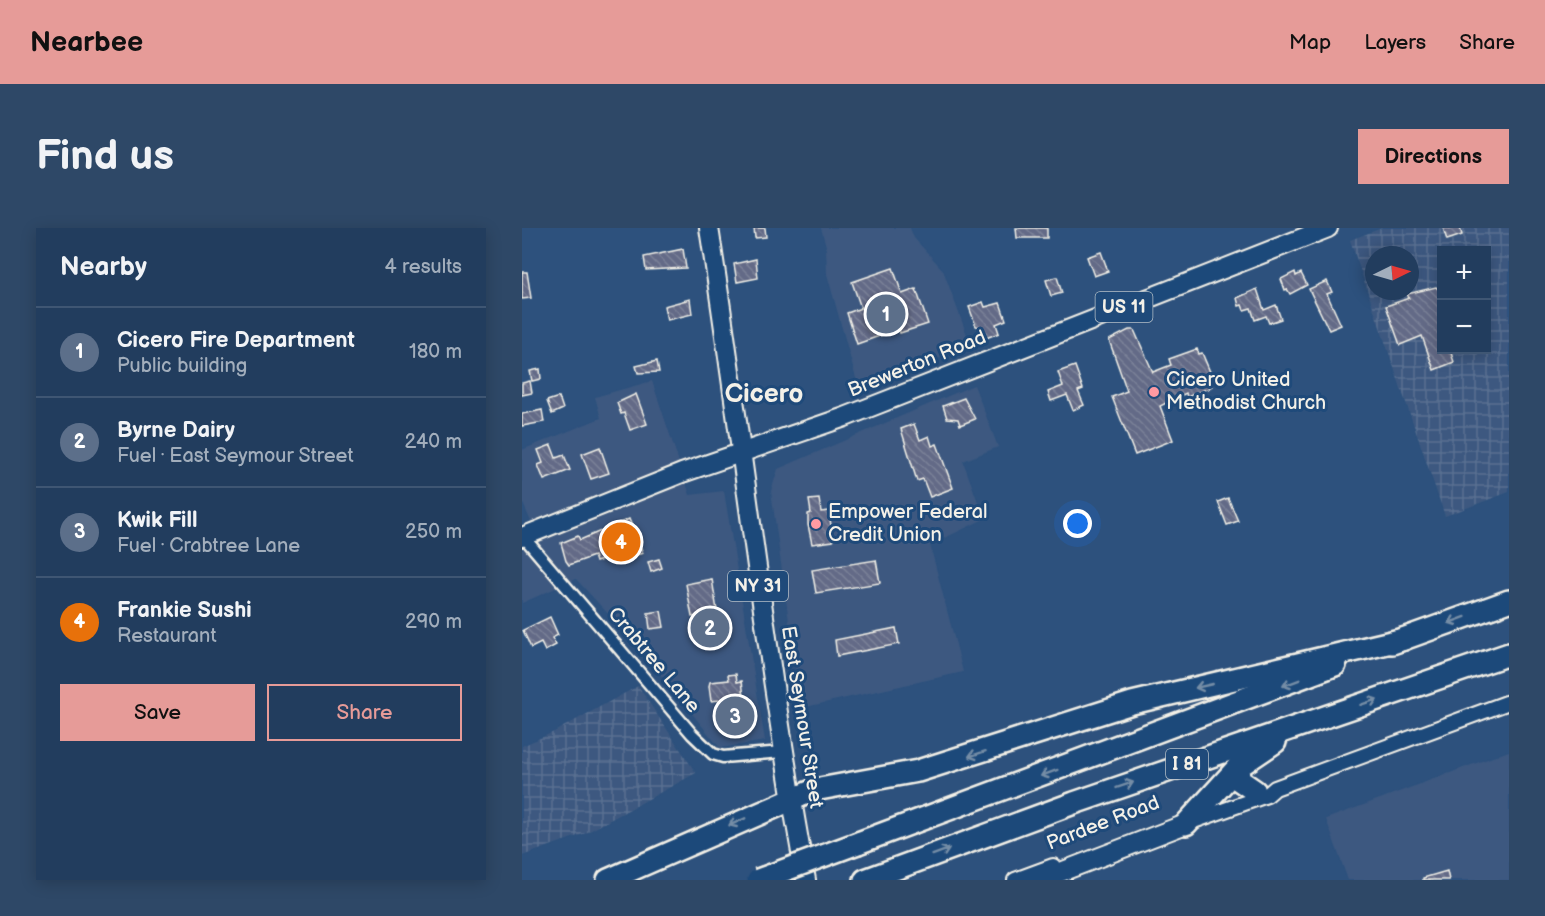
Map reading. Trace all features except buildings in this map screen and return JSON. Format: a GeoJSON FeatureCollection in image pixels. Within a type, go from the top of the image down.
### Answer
{"type":"FeatureCollection","features":[{"type":"Feature","properties":{"kind":"highway","name":"I 81"},"geometry":{"type":"LineString","coordinates":[[758,880],[1509,601]]}},
{"type":"Feature","properties":{"kind":"highway"},"geometry":{"type":"LineString","coordinates":[[608,880],[791,798],[814,790],[953,762],[1132,703],[1404,639]]}},
{"type":"Feature","properties":{"kind":"highway","name":"I 81"},"geometry":{"type":"LineString","coordinates":[[866,880],[1074,803],[1509,654]]}},
{"type":"Feature","properties":{"kind":"highway"},"geometry":{"type":"LineString","coordinates":[[1194,817],[1238,768],[1269,746],[1331,715]]}},
{"type":"Feature","properties":{"kind":"highway"},"geometry":{"type":"LineString","coordinates":[[1238,768],[1239,780],[1265,789]]}},
{"type":"Feature","properties":{"kind":"main road","name":"NY 31"},"geometry":{"type":"LineString","coordinates":[[709,228],[742,454]]}},
{"type":"Feature","properties":{"kind":"main road","name":"Brewerton Road"},"geometry":{"type":"LineString","coordinates":[[522,536],[682,473],[845,417],[1328,228]]}},
{"type":"Feature","properties":{"kind":"main road","name":"East Seymour Street"},"geometry":{"type":"LineString","coordinates":[[742,454],[748,516],[783,752],[806,880]]}},
{"type":"Feature","properties":{"kind":"main road","name":"Pardee Road"},"geometry":{"type":"LineString","coordinates":[[1040,880],[1194,817]]}},
{"type":"Feature","properties":{"kind":"street","name":"Crabtree Lane"},"geometry":{"type":"LineString","coordinates":[[522,536],[692,734],[713,754],[739,757],[783,752]]}},
{"type":"Feature","properties":{"kind":"street","name":"Pardee Road"},"geometry":{"type":"LineString","coordinates":[[1015,880],[1509,702]]}},
{"type":"Feature","properties":{"kind":"street","name":"Pardee Road"},"geometry":{"type":"LineString","coordinates":[[1194,817],[1267,795],[1265,789]]}},
{"type":"Feature","properties":{"kind":"shaded area"},"geometry":{"type":"Polygon","coordinates":[[[821,228],[910,228],[914,238],[943,270],[971,346],[859,389],[827,274],[826,246],[821,228]]]}},
{"type":"Feature","properties":{"kind":"shaded area"},"geometry":{"type":"Polygon","coordinates":[[[1382,228],[1509,228],[1509,492],[1445,516],[1371,300],[1419,300],[1419,246],[1365,246],[1365,284],[1350,240],[1382,228]]]}},
{"type":"Feature","properties":{"kind":"shaded area"},"geometry":{"type":"Polygon","coordinates":[[[652,381],[690,495],[724,491],[765,741],[720,748],[634,642],[576,579],[522,603],[522,550],[540,542],[522,501],[522,450],[601,418],[595,397],[652,381]]]}},
{"type":"Feature","properties":{"kind":"shaded area"},"geometry":{"type":"Polygon","coordinates":[[[974,385],[998,447],[963,461],[984,519],[930,545],[963,672],[801,708],[771,491],[778,469],[974,385]]]}},
{"type":"Feature","properties":{"kind":"shaded area"},"geometry":{"type":"Polygon","coordinates":[[[638,686],[696,773],[586,833],[522,856],[522,746],[554,732],[638,686]]]}},
{"type":"Feature","properties":{"kind":"shaded area"},"geometry":{"type":"Polygon","coordinates":[[[1509,751],[1509,880],[1348,880],[1326,819],[1509,751]]]}},
{"type":"Feature","properties":{"kind":"place","name":"Cicero Fire Department"},"geometry":{"type":"Point","coordinates":[886,314]}},
{"type":"Feature","properties":{"kind":"place","name":"Cicero United Methodist Church"},"geometry":{"type":"Point","coordinates":[1154,392]}},
{"type":"Feature","properties":{"kind":"place","name":"Empower Federal Credit Union"},"geometry":{"type":"Point","coordinates":[816,524]}},
{"type":"Feature","properties":{"kind":"place","name":"Frankie Sushi"},"geometry":{"type":"Point","coordinates":[621,542]}},
{"type":"Feature","properties":{"kind":"place","name":"Byrne Dairy"},"geometry":{"type":"Point","coordinates":[710,628]}},
{"type":"Feature","properties":{"kind":"place","name":"Kwik Fill"},"geometry":{"type":"Point","coordinates":[735,716]}},
{"type":"Feature","properties":{"kind":"district","name":"Cicero"},"geometry":{"type":"Point","coordinates":[764,394]}}]}
